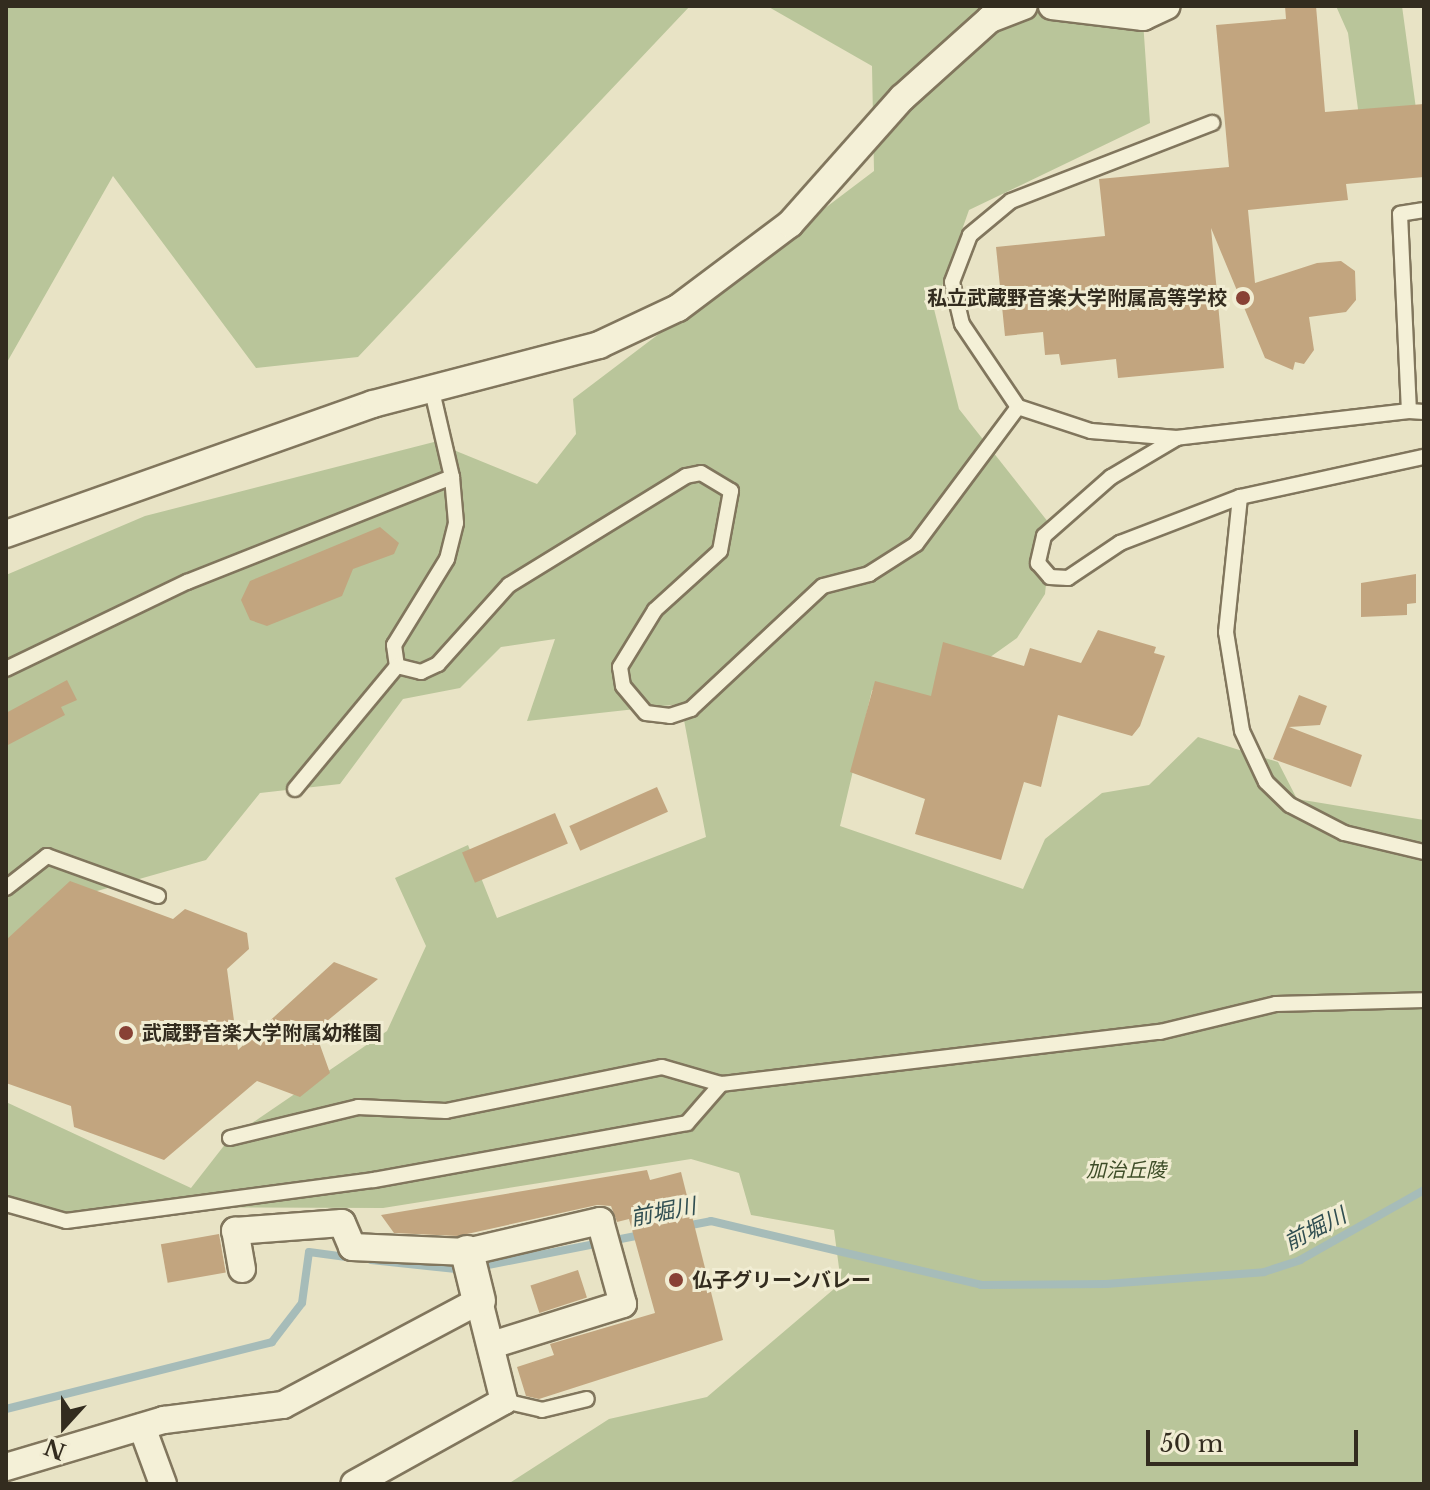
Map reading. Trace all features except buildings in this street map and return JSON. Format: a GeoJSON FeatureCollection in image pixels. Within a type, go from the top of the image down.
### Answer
{"type":"FeatureCollection","features":[{"type":"Feature","properties":{"kind":"street"},"geometry":{"type":"LineString","coordinates":[[6,534],[360,409],[599,345],[678,308],[790,224],[902,98],[990,19],[1024,6]]}},
{"type":"Feature","properties":{"kind":"street"},"geometry":{"type":"LineString","coordinates":[[1052,6],[1143,17],[1167,6]]}},
{"type":"Feature","properties":{"kind":"street"},"geometry":{"type":"LineString","coordinates":[[242,1269],[235,1231],[342,1223],[352,1247],[472,1275]]}},
{"type":"Feature","properties":{"kind":"street"},"geometry":{"type":"LineString","coordinates":[[6,1467],[142,1427],[283,1405],[472,1275],[603,1231],[623,1304],[492,1345]]}},
{"type":"Feature","properties":{"kind":"street"},"geometry":{"type":"LineString","coordinates":[[354,1484],[504,1401],[472,1275]]}},
{"type":"Feature","properties":{"kind":"street"},"geometry":{"type":"LineString","coordinates":[[142,1427],[163,1484]]}},
{"type":"Feature","properties":{"kind":"lane"},"geometry":{"type":"LineString","coordinates":[[1212,123],[1011,201],[970,235],[952,282],[962,324],[1018,407],[1091,431],[1177,438],[1417,412],[1400,214],[1424,210]]}},
{"type":"Feature","properties":{"kind":"lane"},"geometry":{"type":"LineString","coordinates":[[295,789],[397,666],[399,632],[454,539],[452,477],[432,391]]}},
{"type":"Feature","properties":{"kind":"lane"},"geometry":{"type":"LineString","coordinates":[[397,666],[421,672],[438,664],[509,585],[686,476],[701,473],[731,491],[720,551],[655,610],[620,667],[623,686],[646,713],[670,716],[691,709],[823,586],[869,574],[916,544],[1018,407]]}},
{"type":"Feature","properties":{"kind":"lane"},"geometry":{"type":"LineString","coordinates":[[1177,438],[1111,477],[1044,536],[1036,555],[1042,570],[1068,578],[1120,543],[1240,497],[1424,457]]}},
{"type":"Feature","properties":{"kind":"lane"},"geometry":{"type":"LineString","coordinates":[[6,669],[187,582],[452,477]]}},
{"type":"Feature","properties":{"kind":"lane"},"geometry":{"type":"LineString","coordinates":[[1240,497],[1226,632],[1242,731],[1266,782],[1290,805],[1344,833],[1424,852]]}},
{"type":"Feature","properties":{"kind":"lane"},"geometry":{"type":"LineString","coordinates":[[6,888],[47,856],[158,896]]}},
{"type":"Feature","properties":{"kind":"lane"},"geometry":{"type":"LineString","coordinates":[[230,1138],[358,1107],[446,1111],[662,1067],[721,1084],[1160,1032],[1276,1004],[1424,1000]]}},
{"type":"Feature","properties":{"kind":"lane"},"geometry":{"type":"LineString","coordinates":[[6,1204],[66,1221],[374,1180],[687,1123],[721,1084]]}},
{"type":"Feature","properties":{"kind":"lane"},"geometry":{"type":"LineString","coordinates":[[504,1401],[542,1410],[587,1399]]}},
{"type":"Feature","properties":{"kind":"green space"},"geometry":{"type":"Polygon","coordinates":[[[6,6],[690,6],[358,357],[256,368],[113,176],[6,364],[6,6]]]}},
{"type":"Feature","properties":{"kind":"green space","name":"加治丘陵"},"geometry":{"type":"Polygon","coordinates":[[[767,6],[1142,6],[1150,123],[969,210],[934,309],[959,409],[1052,527],[1045,594],[1017,638],[934,697],[872,690],[840,826],[1023,889],[1045,839],[1102,793],[1149,785],[1198,737],[1278,762],[1297,799],[1424,820],[1424,1484],[508,1484],[609,1419],[707,1397],[841,1283],[834,1230],[751,1215],[739,1173],[691,1159],[383,1208],[156,1207],[66,1221],[6,1204],[6,1102],[191,1188],[230,1138],[387,1031],[426,946],[395,878],[468,845],[497,918],[706,837],[681,704],[527,721],[555,639],[501,647],[460,688],[403,699],[340,784],[260,793],[206,860],[69,899],[6,972],[6,575],[145,516],[434,442],[537,484],[576,434],[573,399],[874,171],[872,66],[767,6]]]}},
{"type":"Feature","properties":{"kind":"green space"},"geometry":{"type":"Polygon","coordinates":[[[1336,6],[1402,6],[1417,116],[1361,132],[1348,33],[1336,6]]]}},
{"type":"Feature","properties":{"kind":"waterway","name":"前堀川"},"geometry":{"type":"LineString","coordinates":[[686,1226],[711,1221],[981,1285],[1106,1284],[1264,1272],[1300,1260],[1424,1190]]}},
{"type":"Feature","properties":{"kind":"waterway","name":"前堀川"},"geometry":{"type":"LineString","coordinates":[[478,1267],[641,1235]]}},
{"type":"Feature","properties":{"kind":"waterway","name":"前堀川"},"geometry":{"type":"LineString","coordinates":[[6,1409],[272,1342],[302,1303],[309,1252],[354,1258]]}},
{"type":"Feature","properties":{"kind":"waterway","name":"前堀川"},"geometry":{"type":"LineString","coordinates":[[371,1260],[465,1270]]}},
{"type":"Feature","properties":{"kind":"place","name":"私立武蔵野音楽大学附属高等学校"},"geometry":{"type":"Point","coordinates":[1243,298]}},
{"type":"Feature","properties":{"kind":"place","name":"武蔵野音楽大学附属幼稚園"},"geometry":{"type":"Point","coordinates":[126,1033]}},
{"type":"Feature","properties":{"kind":"place","name":"仏子グリーンバレー"},"geometry":{"type":"Point","coordinates":[676,1280]}}]}
